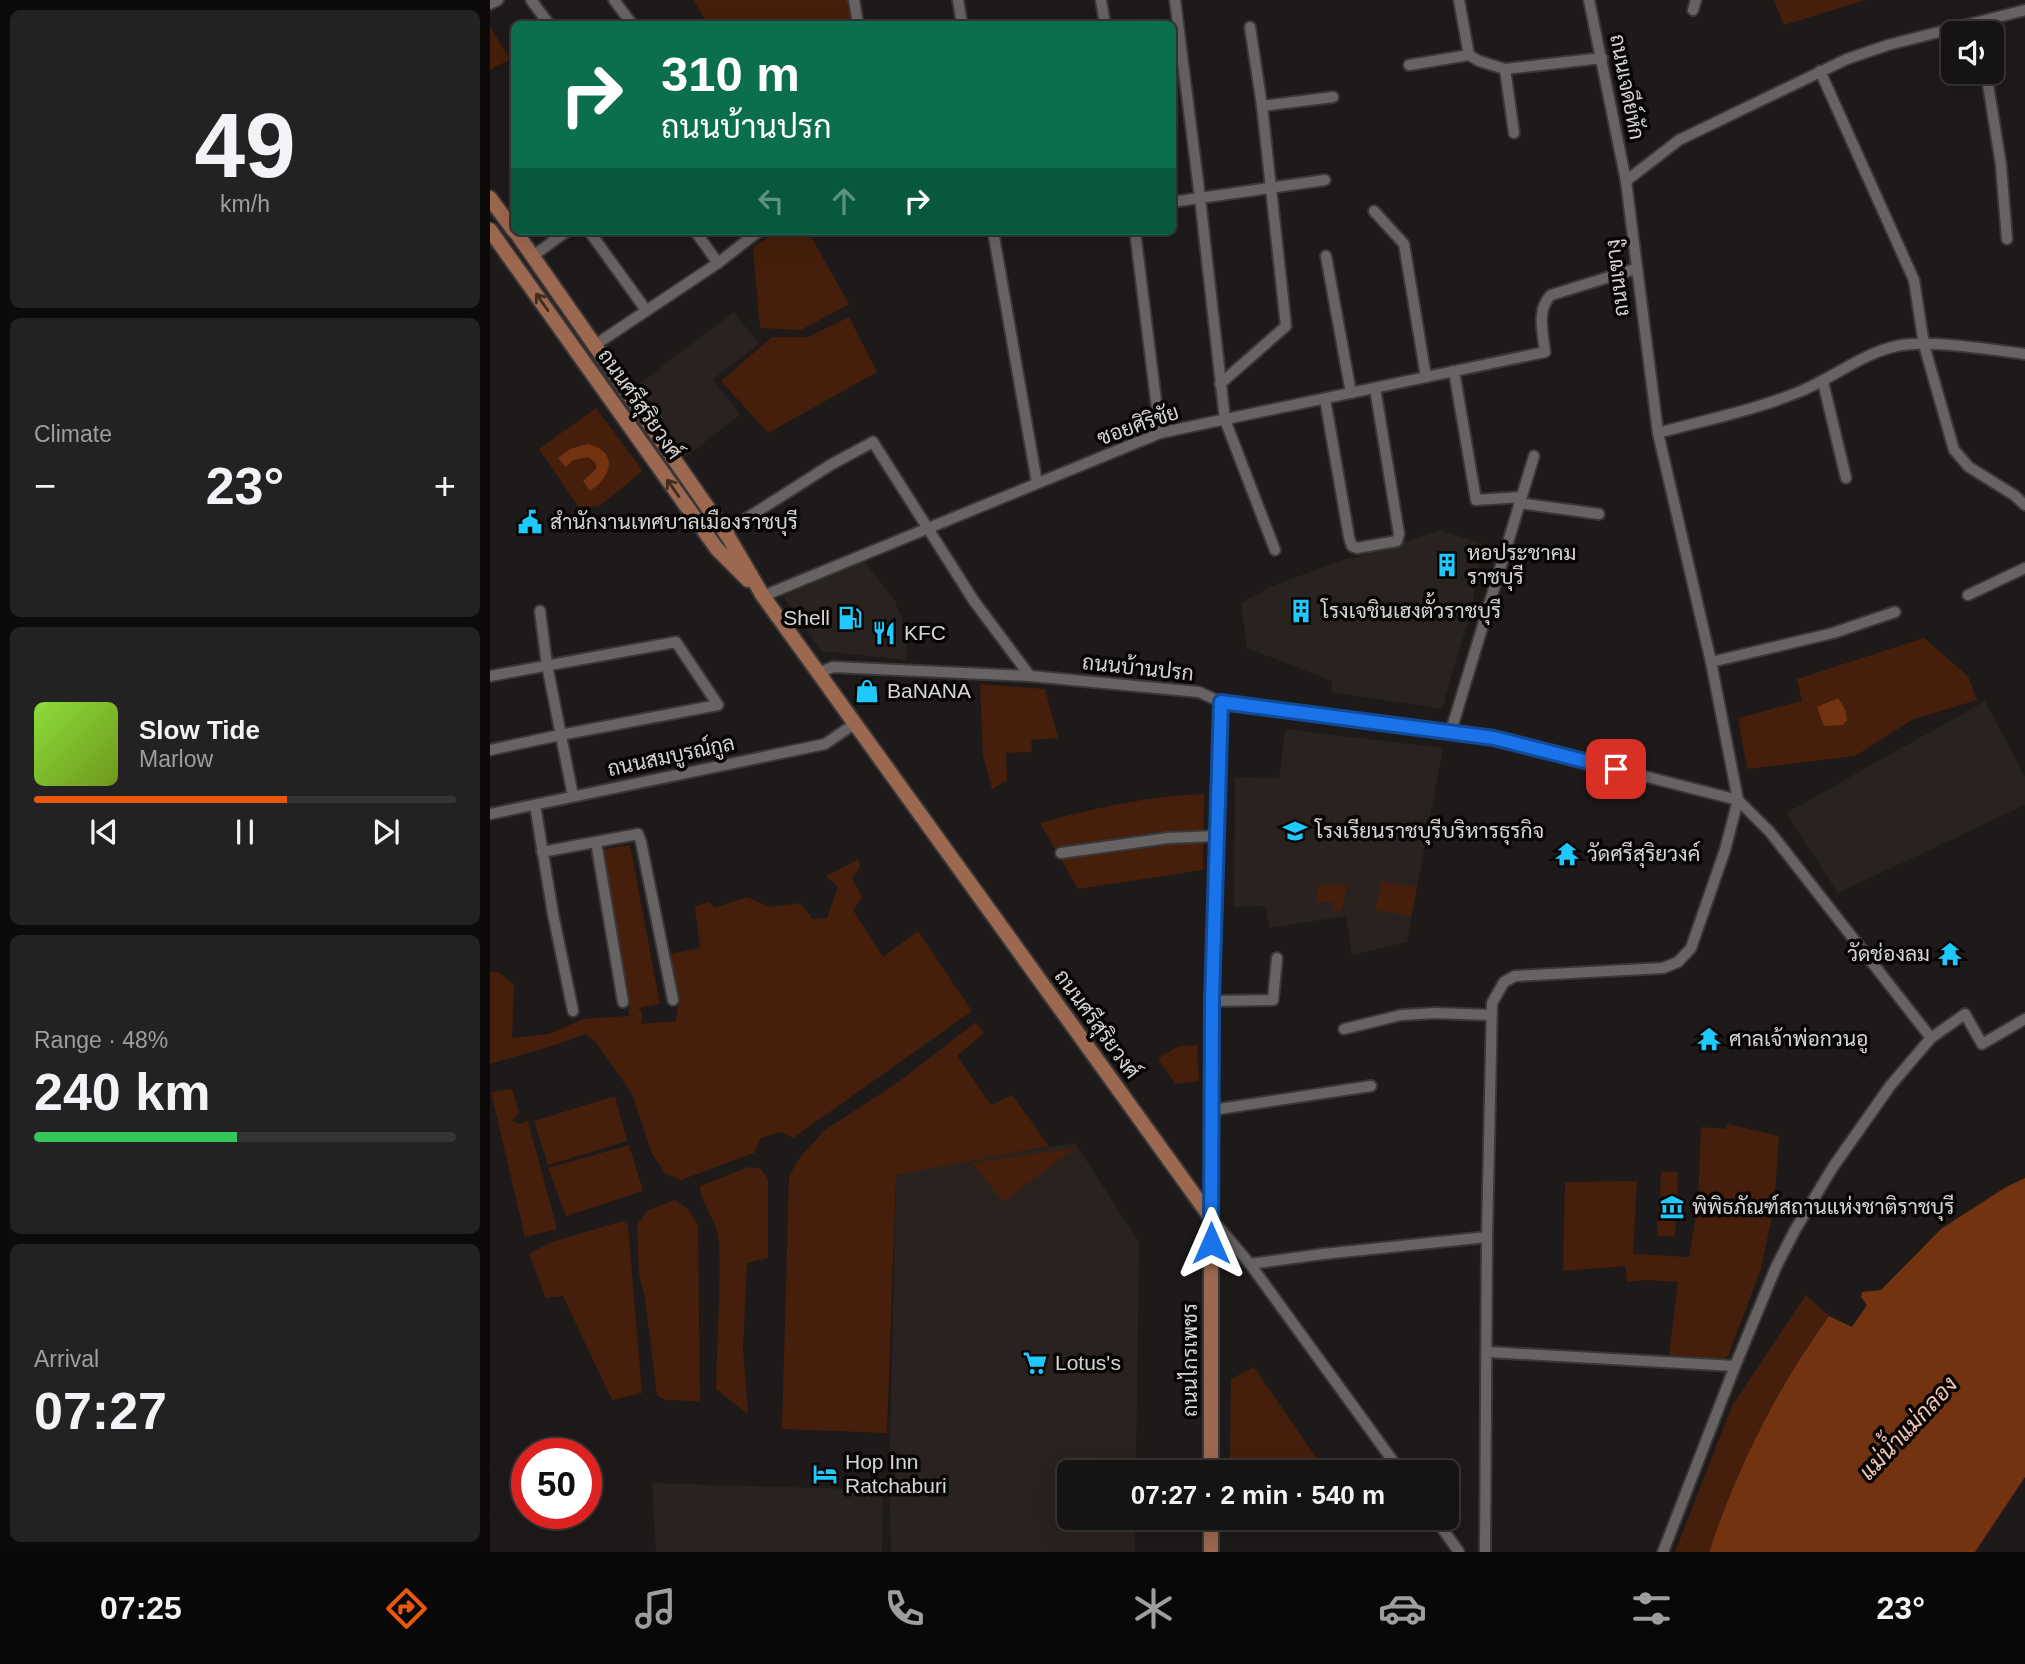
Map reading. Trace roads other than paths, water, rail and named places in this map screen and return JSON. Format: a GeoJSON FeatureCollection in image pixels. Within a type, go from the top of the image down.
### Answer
{"type":"FeatureCollection","features":[{"type":"Feature","properties":{"kind":"main road","name":"ถนนศรีสุริยวงศ์"},"geometry":{"type":"LineString","coordinates":[[490,198],[511,226]]}},
{"type":"Feature","properties":{"kind":"main road","name":"ถนนศรีสุริยวงศ์"},"geometry":{"type":"LineString","coordinates":[[490,230],[717,549],[764,596]]}},
{"type":"Feature","properties":{"kind":"main road","name":"ถนนศรีสุริยวงศ์"},"geometry":{"type":"LineString","coordinates":[[518,235],[725,532],[764,596],[818,673],[1211,1218]]}},
{"type":"Feature","properties":{"kind":"main road","name":"ถนนไกรเพชร"},"geometry":{"type":"LineString","coordinates":[[1211,1218],[1211,1460]]}},
{"type":"Feature","properties":{"kind":"main road"},"geometry":{"type":"LineString","coordinates":[[1211,1530],[1211,1552]]}},
{"type":"Feature","properties":{"kind":"street"},"geometry":{"type":"LineString","coordinates":[[490,4],[498,0]]}},
{"type":"Feature","properties":{"kind":"street"},"geometry":{"type":"LineString","coordinates":[[531,0],[547,21]]}},
{"type":"Feature","properties":{"kind":"street"},"geometry":{"type":"LineString","coordinates":[[614,0],[630,21]]}},
{"type":"Feature","properties":{"kind":"street"},"geometry":{"type":"LineString","coordinates":[[854,0],[858,21]]}},
{"type":"Feature","properties":{"kind":"street"},"geometry":{"type":"LineString","coordinates":[[958,0],[962,21]]}},
{"type":"Feature","properties":{"kind":"street"},"geometry":{"type":"LineString","coordinates":[[1101,0],[1104,21]]}},
{"type":"Feature","properties":{"kind":"street"},"geometry":{"type":"LineString","coordinates":[[1175,0],[1225,420],[1275,550]]}},
{"type":"Feature","properties":{"kind":"street"},"geometry":{"type":"LineString","coordinates":[[1459,0],[1469,55]]}},
{"type":"Feature","properties":{"kind":"street","name":"ถนนเจดีย์หัก"},"geometry":{"type":"LineString","coordinates":[[1589,0],[1626,181]]}},
{"type":"Feature","properties":{"kind":"street"},"geometry":{"type":"LineString","coordinates":[[1994,21],[2025,10]]}},
{"type":"Feature","properties":{"kind":"street"},"geometry":{"type":"LineString","coordinates":[[1220,384],[1286,326],[1262,106],[1250,27]]}},
{"type":"Feature","properties":{"kind":"street"},"geometry":{"type":"LineString","coordinates":[[1626,181],[1679,140],[1820,71],[1888,45],[1941,35]]}},
{"type":"Feature","properties":{"kind":"street"},"geometry":{"type":"LineString","coordinates":[[1409,65],[1469,55],[1505,69],[1602,58]]}},
{"type":"Feature","properties":{"kind":"street"},"geometry":{"type":"LineString","coordinates":[[1505,69],[1514,133]]}},
{"type":"Feature","properties":{"kind":"street"},"geometry":{"type":"LineString","coordinates":[[1820,71],[1914,280],[1924,345],[1954,450],[1969,467],[2025,505]]}},
{"type":"Feature","properties":{"kind":"street"},"geometry":{"type":"LineString","coordinates":[[1988,84],[2001,165],[2007,239]]}},
{"type":"Feature","properties":{"kind":"street"},"geometry":{"type":"LineString","coordinates":[[1262,106],[1333,97]]}},
{"type":"Feature","properties":{"kind":"street"},"geometry":{"type":"LineString","coordinates":[[1176,201],[1325,180]]}},
{"type":"Feature","properties":{"kind":"street","name":"ถนนเขางู"},"geometry":{"type":"LineString","coordinates":[[1626,181],[1635,269],[1658,433],[1711,662],[1738,800]]}},
{"type":"Feature","properties":{"kind":"street"},"geometry":{"type":"LineString","coordinates":[[1374,211],[1404,244],[1426,377]]}},
{"type":"Feature","properties":{"kind":"street"},"geometry":{"type":"LineString","coordinates":[[533,256],[562,235]]}},
{"type":"Feature","properties":{"kind":"street"},"geometry":{"type":"LineString","coordinates":[[592,235],[646,310]]}},
{"type":"Feature","properties":{"kind":"street"},"geometry":{"type":"LineString","coordinates":[[698,235],[718,263]]}},
{"type":"Feature","properties":{"kind":"street"},"geometry":{"type":"LineString","coordinates":[[594,345],[718,263],[754,235]]}},
{"type":"Feature","properties":{"kind":"street"},"geometry":{"type":"LineString","coordinates":[[994,235],[1037,483]]}},
{"type":"Feature","properties":{"kind":"street"},"geometry":{"type":"LineString","coordinates":[[1135,235],[1160,433]]}},
{"type":"Feature","properties":{"kind":"street"},"geometry":{"type":"LineString","coordinates":[[1325,256],[1351,393]]}},
{"type":"Feature","properties":{"kind":"street","name":"ซอยศิริชัย"},"geometry":{"type":"LineString","coordinates":[[764,596],[1160,433],[1545,352],[1541,313],[1545,300],[1551,295],[1635,269]]}},
{"type":"Feature","properties":{"kind":"street"},"geometry":{"type":"LineString","coordinates":[[1658,433],[1760,405],[1823,382],[1876,353],[1899,345],[2025,355]]}},
{"type":"Feature","properties":{"kind":"street"},"geometry":{"type":"LineString","coordinates":[[1454,371],[1476,500],[1520,500],[1599,514]]}},
{"type":"Feature","properties":{"kind":"street"},"geometry":{"type":"LineString","coordinates":[[1823,382],[1846,478]]}},
{"type":"Feature","properties":{"kind":"street"},"geometry":{"type":"LineString","coordinates":[[1325,399],[1352,546],[1357,548],[1397,541],[1399,534],[1375,388]]}},
{"type":"Feature","properties":{"kind":"street"},"geometry":{"type":"LineString","coordinates":[[725,532],[832,464],[873,442],[974,601],[1030,676]]}},
{"type":"Feature","properties":{"kind":"street"},"geometry":{"type":"LineString","coordinates":[[1451,731],[1534,456]]}},
{"type":"Feature","properties":{"kind":"street"},"geometry":{"type":"LineString","coordinates":[[1968,595],[2025,568]]}},
{"type":"Feature","properties":{"kind":"street"},"geometry":{"type":"LineString","coordinates":[[540,611],[547,665],[573,796]]}},
{"type":"Feature","properties":{"kind":"street"},"geometry":{"type":"LineString","coordinates":[[1711,662],[1833,633],[1895,612]]}},
{"type":"Feature","properties":{"kind":"street"},"geometry":{"type":"LineString","coordinates":[[490,676],[676,642],[718,705],[560,734],[490,750]]}},
{"type":"Feature","properties":{"kind":"street","name":"ถนนบ้านปรก"},"geometry":{"type":"LineString","coordinates":[[818,673],[834,667],[1030,676],[1199,692],[1221,702],[1494,738],[1738,800]]}},
{"type":"Feature","properties":{"kind":"street","name":"ถนนไกรเพชร"},"geometry":{"type":"LineString","coordinates":[[1211,1218],[1212,1000],[1221,702]]}},
{"type":"Feature","properties":{"kind":"street","name":"ถนนสมบูรณ์กูล"},"geometry":{"type":"LineString","coordinates":[[490,814],[825,744],[854,724]]}},
{"type":"Feature","properties":{"kind":"street"},"geometry":{"type":"LineString","coordinates":[[1485,1552],[1492,1003],[1504,982],[1515,975],[1663,968],[1678,962],[1691,948],[1725,850],[1738,800]]}},
{"type":"Feature","properties":{"kind":"street"},"geometry":{"type":"LineString","coordinates":[[1738,800],[1770,832],[1931,1038]]}},
{"type":"Feature","properties":{"kind":"street"},"geometry":{"type":"LineString","coordinates":[[535,805],[573,1011]]}},
{"type":"Feature","properties":{"kind":"street"},"geometry":{"type":"LineString","coordinates":[[542,852],[638,834],[673,1000]]}},
{"type":"Feature","properties":{"kind":"street"},"geometry":{"type":"LineString","coordinates":[[1061,853],[1168,838],[1217,836]]}},
{"type":"Feature","properties":{"kind":"street"},"geometry":{"type":"LineString","coordinates":[[596,842],[623,1002]]}},
{"type":"Feature","properties":{"kind":"street"},"geometry":{"type":"LineString","coordinates":[[1212,1000],[1273,1000],[1277,958]]}},
{"type":"Feature","properties":{"kind":"street"},"geometry":{"type":"LineString","coordinates":[[1663,1552],[1776,1267],[1833,1167],[1883,1097],[1931,1038],[1965,1014],[1982,1044],[2025,1019]]}},
{"type":"Feature","properties":{"kind":"street"},"geometry":{"type":"LineString","coordinates":[[1344,1029],[1401,1015],[1490,1015]]}},
{"type":"Feature","properties":{"kind":"street"},"geometry":{"type":"LineString","coordinates":[[1212,1110],[1371,1086]]}},
{"type":"Feature","properties":{"kind":"street","name":"ถนนศรีสุริยวงศ์"},"geometry":{"type":"LineString","coordinates":[[1211,1218],[1250,1264],[1392,1460]]}},
{"type":"Feature","properties":{"kind":"street"},"geometry":{"type":"LineString","coordinates":[[1250,1264],[1487,1237]]}},
{"type":"Feature","properties":{"kind":"street"},"geometry":{"type":"LineString","coordinates":[[1488,1352],[1735,1366]]}},
{"type":"Feature","properties":{"kind":"street"},"geometry":{"type":"LineString","coordinates":[[1443,1530],[1459,1552]]}},
{"type":"Feature","properties":{"kind":"water"},"geometry":{"type":"Polygon","coordinates":[[[588,444],[604,453],[609,465],[598,485],[590,491],[583,481],[596,469],[596,463],[588,457],[573,460],[566,467],[558,458],[570,449],[588,444]]]}},
{"type":"Feature","properties":{"kind":"water"},"geometry":{"type":"Polygon","coordinates":[[[1838,698],[1845,709],[1847,720],[1843,725],[1824,726],[1817,707],[1838,698]]]}},
{"type":"Feature","properties":{"kind":"water","name":"แม่น้ำแม่กลอง"},"geometry":{"type":"Polygon","coordinates":[[[2025,1178],[2025,1477],[1975,1552],[1709,1552],[1732,1490],[1760,1430],[1792,1371],[1829,1316],[1852,1327],[1867,1305],[1861,1297],[1862,1292],[1881,1290],[1941,1229],[2006,1187],[2025,1178]]]}},
{"type":"Feature","properties":{"kind":"place","name":"สำนักงานเทศบาลเมืองราชบุรี"},"geometry":{"type":"Point","coordinates":[530,522]}},
{"type":"Feature","properties":{"kind":"place","name":"หอประชาคม ราชบุรี"},"geometry":{"type":"Point","coordinates":[1447,565]}},
{"type":"Feature","properties":{"kind":"place","name":"โรงเจชินเฮงตั้วราชบุรี"},"geometry":{"type":"Point","coordinates":[1301,611]}},
{"type":"Feature","properties":{"kind":"place","name":"Shell"},"geometry":{"type":"Point","coordinates":[850,618]}},
{"type":"Feature","properties":{"kind":"place","name":"KFC"},"geometry":{"type":"Point","coordinates":[884,633]}},
{"type":"Feature","properties":{"kind":"place","name":"BaNANA"},"geometry":{"type":"Point","coordinates":[867,691]}},
{"type":"Feature","properties":{"kind":"place","name":"โรงเรียนราชบุรีบริหารธุรกิจ"},"geometry":{"type":"Point","coordinates":[1295,831]}},
{"type":"Feature","properties":{"kind":"place","name":"วัดศรีสุริยวงค์"},"geometry":{"type":"Point","coordinates":[1567,854]}},
{"type":"Feature","properties":{"kind":"place","name":"วัดช่องลม"},"geometry":{"type":"Point","coordinates":[1950,954]}},
{"type":"Feature","properties":{"kind":"place","name":"ศาลเจ้าพ่อกวนอู"},"geometry":{"type":"Point","coordinates":[1709,1039]}},
{"type":"Feature","properties":{"kind":"place","name":"พิพิธภัณฑ์สถานแห่งชาติราชบุรี"},"geometry":{"type":"Point","coordinates":[1672,1207]}},
{"type":"Feature","properties":{"kind":"place","name":"Lotus's"},"geometry":{"type":"Point","coordinates":[1035,1363]}},
{"type":"Feature","properties":{"kind":"place","name":"Hop Inn Ratchaburi"},"geometry":{"type":"Point","coordinates":[825,1474]}}]}
